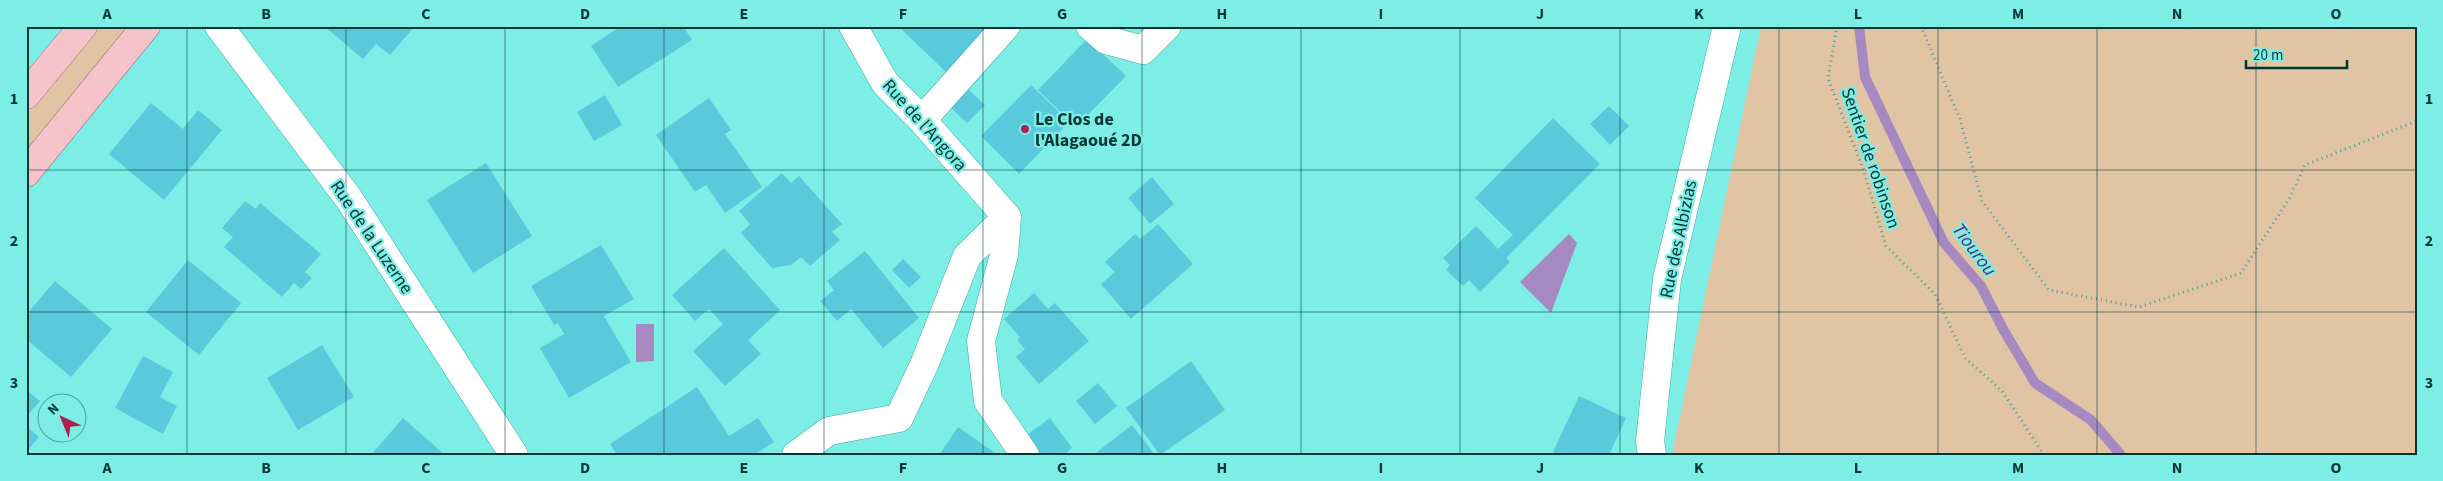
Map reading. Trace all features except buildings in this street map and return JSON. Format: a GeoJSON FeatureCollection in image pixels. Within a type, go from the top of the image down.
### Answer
{"type":"FeatureCollection","features":[{"type":"Feature","properties":{"kind":"main road"},"geometry":{"type":"LineString","coordinates":[[26,173],[146,26]]}},
{"type":"Feature","properties":{"kind":"main road"},"geometry":{"type":"LineString","coordinates":[[26,95],[75,32]]}},
{"type":"Feature","properties":{"kind":"street","name":"Rue de la Luzerne"},"geometry":{"type":"LineString","coordinates":[[219,26],[348,199],[505,450]]}},
{"type":"Feature","properties":{"kind":"street","name":"Rue de l'Angora"},"geometry":{"type":"LineString","coordinates":[[854,26],[885,83],[922,120],[1007,217]]}},
{"type":"Feature","properties":{"kind":"street"},"geometry":{"type":"LineString","coordinates":[[922,120],[1006,26]]}},
{"type":"Feature","properties":{"kind":"street"},"geometry":{"type":"LineString","coordinates":[[1090,26],[1106,40],[1144,50],[1167,26]]}},
{"type":"Feature","properties":{"kind":"street","name":"Rue des Albizias"},"geometry":{"type":"LineString","coordinates":[[1652,455],[1650,441],[1667,279],[1727,26]]}},
{"type":"Feature","properties":{"kind":"street"},"geometry":{"type":"LineString","coordinates":[[796,455],[829,431],[899,418],[924,365],[967,256],[1007,217]]}},
{"type":"Feature","properties":{"kind":"street"},"geometry":{"type":"LineString","coordinates":[[1007,217],[1004,255],[981,341],[988,401],[1025,455]]}},
{"type":"Feature","properties":{"kind":"path","name":"Sentier de robinson"},"geometry":{"type":"LineString","coordinates":[[1837,26],[1828,78],[1863,169],[1886,246],[1935,294],[1965,358],[2002,392],[2044,455]]}},
{"type":"Feature","properties":{"kind":"path"},"geometry":{"type":"LineString","coordinates":[[1921,26],[1960,119],[1982,201],[2049,290],[2139,306],[2241,273],[2289,199],[2305,165],[2417,121]]}},
{"type":"Feature","properties":{"kind":"shaded area"},"geometry":{"type":"Polygon","coordinates":[[[97,26],[132,26],[26,173],[26,95],[70,42],[97,26]]]}},
{"type":"Feature","properties":{"kind":"shaded area"},"geometry":{"type":"Polygon","coordinates":[[[1761,26],[2417,26],[2417,455],[1672,455],[1761,26]]]}},
{"type":"Feature","properties":{"kind":"shaded area"},"geometry":{"type":"Polygon","coordinates":[[[1569,234],[1577,243],[1551,313],[1520,282],[1569,234]]]}},
{"type":"Feature","properties":{"kind":"shaded area"},"geometry":{"type":"Polygon","coordinates":[[[636,324],[654,324],[654,361],[636,362],[636,324]]]}},
{"type":"Feature","properties":{"kind":"waterway","name":"Tiourou"},"geometry":{"type":"LineString","coordinates":[[1859,26],[1865,77],[1944,243],[1981,286],[2003,329],[2035,383],[2091,420],[2121,455]]}},
{"type":"Feature","properties":{"kind":"place","name":"Le Clos de l'Alagaoué 2D"},"geometry":{"type":"Point","coordinates":[1025,129]}}]}
